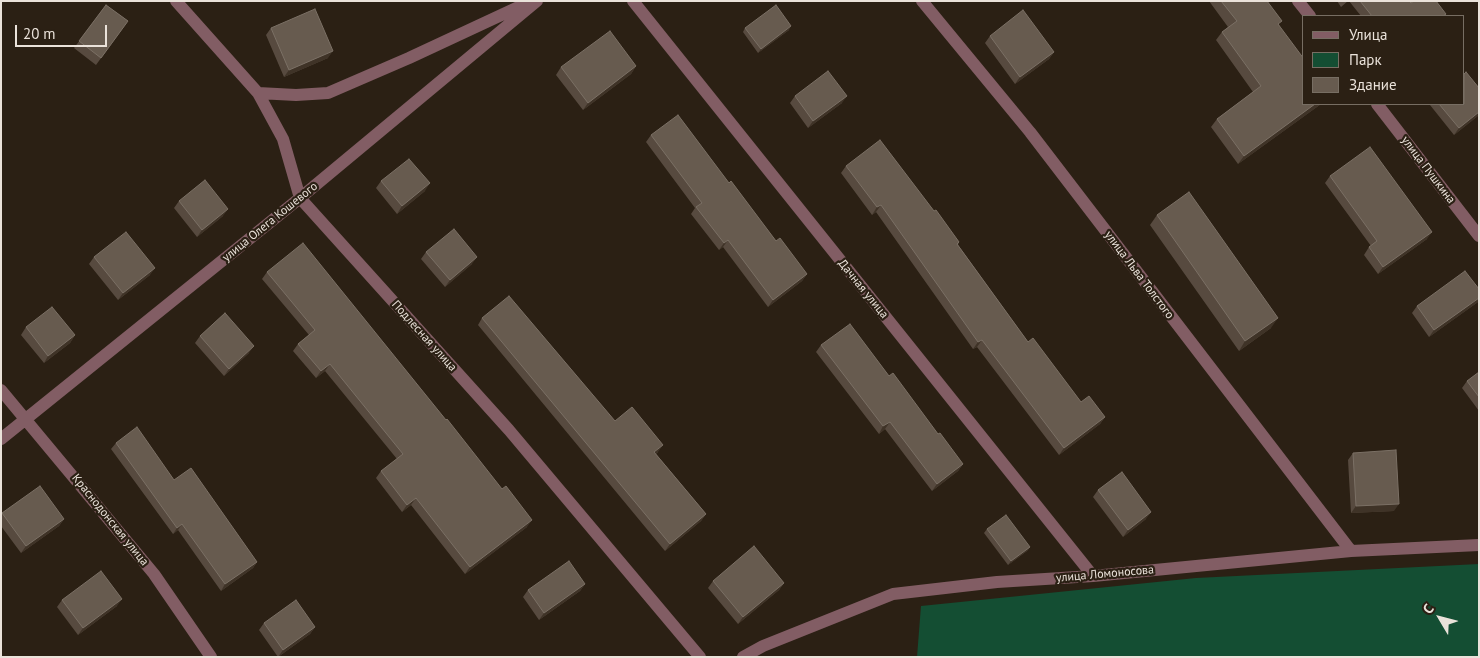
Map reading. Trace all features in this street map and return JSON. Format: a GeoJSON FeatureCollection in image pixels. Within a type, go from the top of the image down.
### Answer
{"type":"FeatureCollection","features":[{"type":"Feature","properties":{"kind":"street","name":"Подлесная улица"},"geometry":{"type":"LineString","coordinates":[[176,1],[258,93],[284,139],[300,198],[508,430],[700,657]]}},
{"type":"Feature","properties":{"kind":"street"},"geometry":{"type":"LineString","coordinates":[[258,93],[296,95],[328,93],[409,58],[531,1]]}},
{"type":"Feature","properties":{"kind":"street","name":"улица Олега Кошевого"},"geometry":{"type":"LineString","coordinates":[[1,439],[27,420],[300,198],[537,1]]}},
{"type":"Feature","properties":{"kind":"street","name":"Дачная улица"},"geometry":{"type":"LineString","coordinates":[[633,1],[1094,576]]}},
{"type":"Feature","properties":{"kind":"street","name":"улица Льва Толстого"},"geometry":{"type":"LineString","coordinates":[[922,1],[1030,132],[1351,551]]}},
{"type":"Feature","properties":{"kind":"street"},"geometry":{"type":"LineString","coordinates":[[1298,1],[1309,15]]}},
{"type":"Feature","properties":{"kind":"street","name":"улица Пушкина"},"geometry":{"type":"LineString","coordinates":[[1378,105],[1479,236]]}},
{"type":"Feature","properties":{"kind":"street","name":"Краснодонская улица"},"geometry":{"type":"LineString","coordinates":[[1,390],[154,574],[211,657]]}},
{"type":"Feature","properties":{"kind":"street","name":"улица Ломоносова"},"geometry":{"type":"LineString","coordinates":[[744,657],[763,646],[893,594],[997,582],[1094,576],[1351,551],[1479,545]]}},
{"type":"Feature","properties":{"kind":"green space"},"geometry":{"type":"Polygon","coordinates":[[[1479,564],[1479,657],[917,657],[921,606],[1196,578],[1479,564]]]}},
{"type":"Feature","properties":{"kind":"building"},"geometry":{"type":"Polygon","coordinates":[[[1221,1],[1267,1],[1282,21],[1278,24],[1302,56],[1302,105],[1314,105],[1244,156],[1217,119],[1261,86],[1222,32],[1237,21],[1221,1]]]}},
{"type":"Feature","properties":{"kind":"building"},"geometry":{"type":"Polygon","coordinates":[[[1360,1],[1409,1],[1411,3],[1414,1],[1436,1],[1446,14],[1444,15],[1371,15],[1360,1]]]}},
{"type":"Feature","properties":{"kind":"building"},"geometry":{"type":"Polygon","coordinates":[[[106,5],[128,21],[101,58],[79,41],[106,5]]]}},
{"type":"Feature","properties":{"kind":"building"},"geometry":{"type":"Polygon","coordinates":[[[776,5],[791,26],[761,49],[745,28],[776,5]]]}},
{"type":"Feature","properties":{"kind":"building"},"geometry":{"type":"Polygon","coordinates":[[[315,9],[333,51],[289,70],[271,28],[315,9]]]}},
{"type":"Feature","properties":{"kind":"building"},"geometry":{"type":"Polygon","coordinates":[[[1023,10],[1054,52],[1020,77],[990,36],[1023,10]]]}},
{"type":"Feature","properties":{"kind":"building"},"geometry":{"type":"Polygon","coordinates":[[[610,31],[636,66],[588,103],[561,67],[610,31]]]}},
{"type":"Feature","properties":{"kind":"building"},"geometry":{"type":"Polygon","coordinates":[[[828,71],[847,96],[813,121],[795,96],[828,71]]]}},
{"type":"Feature","properties":{"kind":"building"},"geometry":{"type":"Polygon","coordinates":[[[1465,73],[1479,88],[1479,112],[1459,128],[1440,105],[1465,105],[1465,73]]]}},
{"type":"Feature","properties":{"kind":"building"},"geometry":{"type":"Polygon","coordinates":[[[678,115],[776,241],[780,238],[807,274],[773,300],[728,240],[724,243],[696,207],[702,203],[651,135],[678,115]]]}},
{"type":"Feature","properties":{"kind":"building"},"geometry":{"type":"Polygon","coordinates":[[[880,140],[934,211],[936,210],[959,242],[957,244],[1028,342],[1033,338],[1081,402],[1089,396],[1105,417],[1064,448],[982,340],[978,342],[881,205],[877,207],[846,166],[880,140]]]}},
{"type":"Feature","properties":{"kind":"building"},"geometry":{"type":"Polygon","coordinates":[[[1370,147],[1432,232],[1383,267],[1369,247],[1377,241],[1330,176],[1370,147]]]}},
{"type":"Feature","properties":{"kind":"building"},"geometry":{"type":"Polygon","coordinates":[[[409,159],[430,183],[402,206],[381,181],[409,159]]]}},
{"type":"Feature","properties":{"kind":"building"},"geometry":{"type":"Polygon","coordinates":[[[205,180],[228,209],[202,230],[179,201],[205,180]]]}},
{"type":"Feature","properties":{"kind":"building"},"geometry":{"type":"Polygon","coordinates":[[[1189,192],[1278,318],[1245,341],[1157,215],[1189,192]]]}},
{"type":"Feature","properties":{"kind":"building"},"geometry":{"type":"Polygon","coordinates":[[[454,229],[477,257],[450,280],[426,252],[454,229]]]}},
{"type":"Feature","properties":{"kind":"building"},"geometry":{"type":"Polygon","coordinates":[[[126,232],[155,268],[123,293],[94,257],[126,232]]]}},
{"type":"Feature","properties":{"kind":"building"},"geometry":{"type":"Polygon","coordinates":[[[303,243],[502,489],[506,486],[532,520],[470,567],[416,498],[407,505],[381,471],[403,454],[330,364],[321,371],[298,344],[315,330],[267,272],[303,243]]]}},
{"type":"Feature","properties":{"kind":"building"},"geometry":{"type":"Polygon","coordinates":[[[1465,271],[1479,289],[1479,298],[1434,330],[1417,306],[1465,271]]]}},
{"type":"Feature","properties":{"kind":"building"},"geometry":{"type":"Polygon","coordinates":[[[509,296],[615,421],[632,407],[663,445],[654,452],[706,514],[670,544],[482,318],[509,296]]]}},
{"type":"Feature","properties":{"kind":"building"},"geometry":{"type":"Polygon","coordinates":[[[52,307],[75,335],[48,356],[26,327],[52,307]]]}},
{"type":"Feature","properties":{"kind":"building"},"geometry":{"type":"Polygon","coordinates":[[[225,313],[254,346],[229,369],[200,336],[225,313]]]}},
{"type":"Feature","properties":{"kind":"building"},"geometry":{"type":"Polygon","coordinates":[[[850,324],[889,376],[893,373],[938,434],[940,433],[963,464],[937,484],[890,422],[883,426],[821,345],[850,324]]]}},
{"type":"Feature","properties":{"kind":"building"},"geometry":{"type":"Polygon","coordinates":[[[1479,372],[1479,397],[1467,381],[1479,372]]]}},
{"type":"Feature","properties":{"kind":"building"},"geometry":{"type":"Polygon","coordinates":[[[137,427],[174,480],[191,468],[257,562],[225,584],[182,524],[177,528],[116,443],[137,427]]]}},
{"type":"Feature","properties":{"kind":"building"},"geometry":{"type":"Polygon","coordinates":[[[1396,450],[1399,504],[1356,506],[1353,453],[1396,450]]]}},
{"type":"Feature","properties":{"kind":"building"},"geometry":{"type":"Polygon","coordinates":[[[1122,472],[1151,512],[1128,530],[1098,490],[1122,472]]]}},
{"type":"Feature","properties":{"kind":"building"},"geometry":{"type":"Polygon","coordinates":[[[40,486],[64,519],[26,546],[2,513],[40,486]]]}},
{"type":"Feature","properties":{"kind":"building"},"geometry":{"type":"Polygon","coordinates":[[[1006,515],[1030,547],[1011,561],[987,529],[1006,515]]]}},
{"type":"Feature","properties":{"kind":"building"},"geometry":{"type":"Polygon","coordinates":[[[754,546],[784,583],[743,617],[713,581],[754,546]]]}},
{"type":"Feature","properties":{"kind":"building"},"geometry":{"type":"Polygon","coordinates":[[[569,561],[585,584],[544,613],[528,590],[569,561]]]}},
{"type":"Feature","properties":{"kind":"building"},"geometry":{"type":"Polygon","coordinates":[[[101,571],[122,599],[83,628],[62,600],[101,571]]]}},
{"type":"Feature","properties":{"kind":"building"},"geometry":{"type":"Polygon","coordinates":[[[296,600],[315,627],[283,650],[264,623],[296,600]]]}}]}
